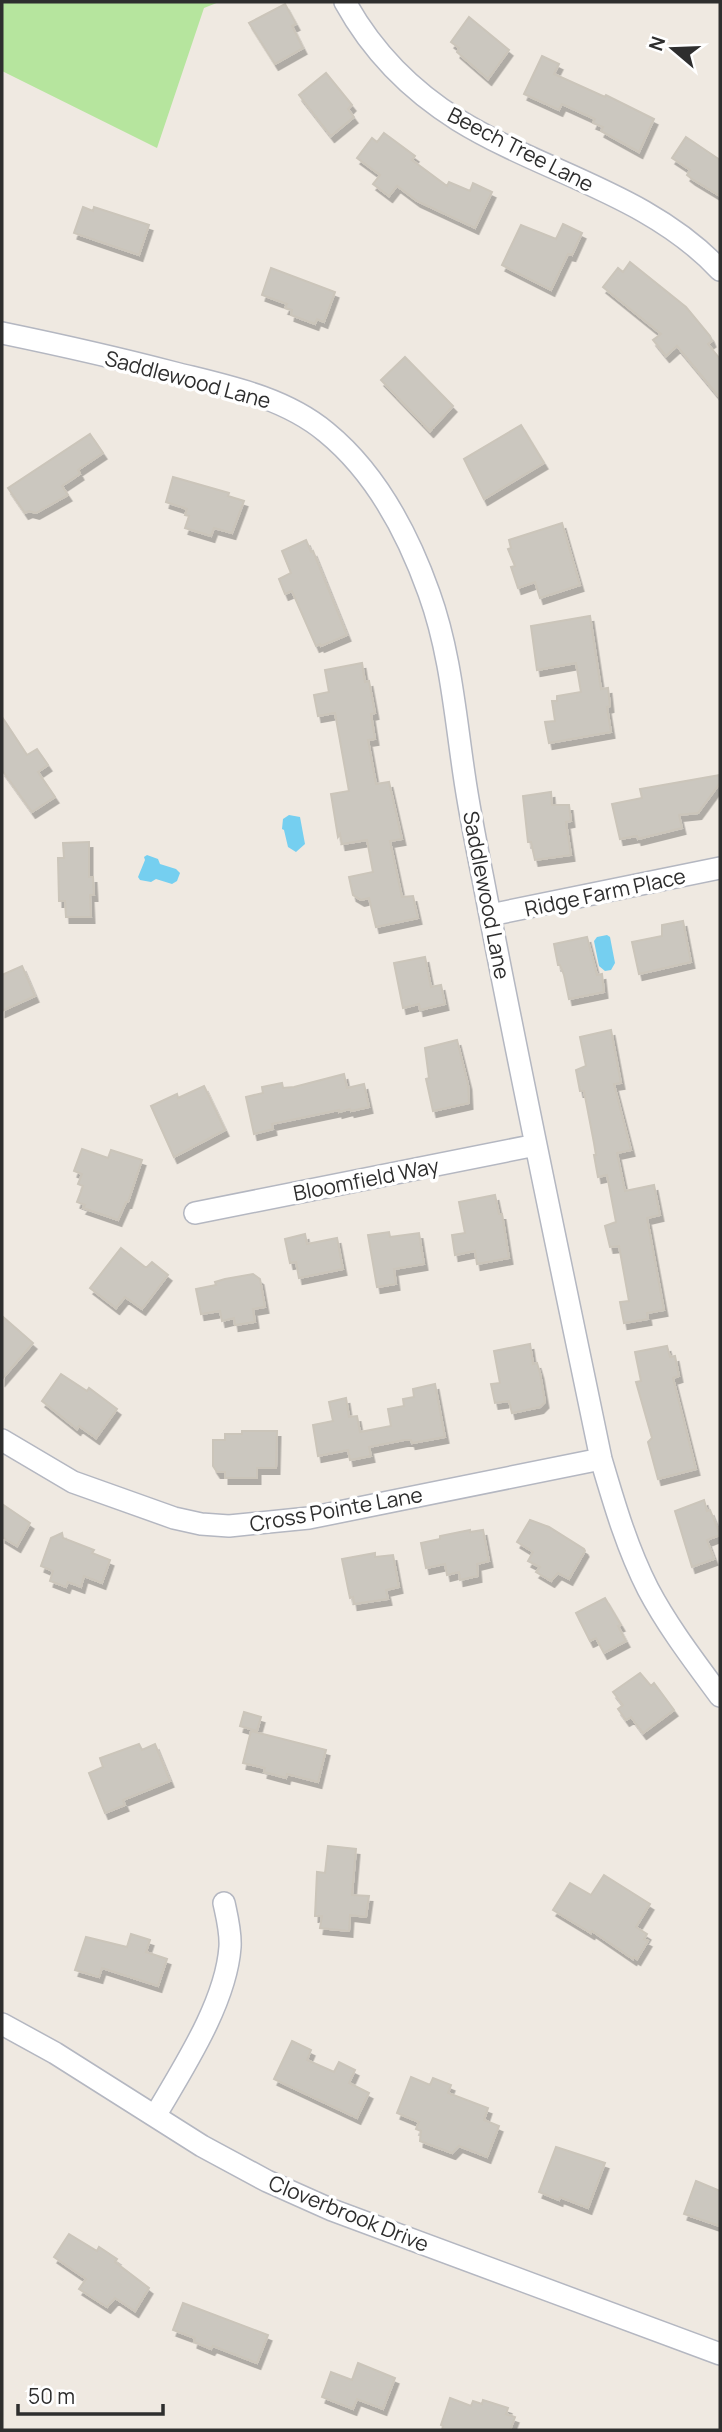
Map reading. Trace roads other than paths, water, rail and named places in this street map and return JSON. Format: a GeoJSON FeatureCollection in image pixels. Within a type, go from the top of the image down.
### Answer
{"type":"FeatureCollection","features":[{"type":"Feature","properties":{"kind":"street","name":"Beech Tree Lane"},"geometry":{"type":"LineString","coordinates":[[345,2],[365,35],[384,59],[439,108],[502,144],[635,205],[690,241],[720,270]]}},
{"type":"Feature","properties":{"kind":"street","name":"Saddlewood Lane"},"geometry":{"type":"LineString","coordinates":[[2,333],[210,381],[290,408],[341,445],[361,467],[400,526],[421,572],[436,616],[449,669],[464,774],[490,915],[601,1459],[624,1534],[648,1589],[720,1696]]}},
{"type":"Feature","properties":{"kind":"street","name":"Ridge Farm Place"},"geometry":{"type":"LineString","coordinates":[[490,915],[720,868]]}},
{"type":"Feature","properties":{"kind":"street","name":"Bloomfield Way"},"geometry":{"type":"LineString","coordinates":[[195,1213],[536,1145]]}},
{"type":"Feature","properties":{"kind":"street","name":"Cross Pointe Lane"},"geometry":{"type":"LineString","coordinates":[[2,1440],[73,1482],[174,1518],[229,1526],[309,1518],[601,1459]]}},
{"type":"Feature","properties":{"kind":"street"},"geometry":{"type":"LineString","coordinates":[[720,1707],[720,1713]]}},
{"type":"Feature","properties":{"kind":"street"},"geometry":{"type":"LineString","coordinates":[[155,2116],[201,2032],[223,1980],[230,1942],[223,1903]]}},
{"type":"Feature","properties":{"kind":"street","name":"Cloverbrook Drive"},"geometry":{"type":"LineString","coordinates":[[2,2024],[46,2048],[233,2164],[305,2199],[720,2354]]}},
{"type":"Feature","properties":{"kind":"water"},"geometry":{"type":"Polygon","coordinates":[[[289,815],[300,817],[305,844],[296,852],[288,847],[282,829],[283,819],[289,815]]]}},
{"type":"Feature","properties":{"kind":"water"},"geometry":{"type":"Polygon","coordinates":[[[147,855],[158,859],[160,864],[176,869],[180,873],[177,881],[172,884],[156,879],[151,882],[140,880],[138,877],[147,855]]]}},
{"type":"Feature","properties":{"kind":"water"},"geometry":{"type":"Polygon","coordinates":[[[597,937],[610,937],[615,963],[611,970],[605,971],[599,966],[594,941],[597,937]]]}}]}
